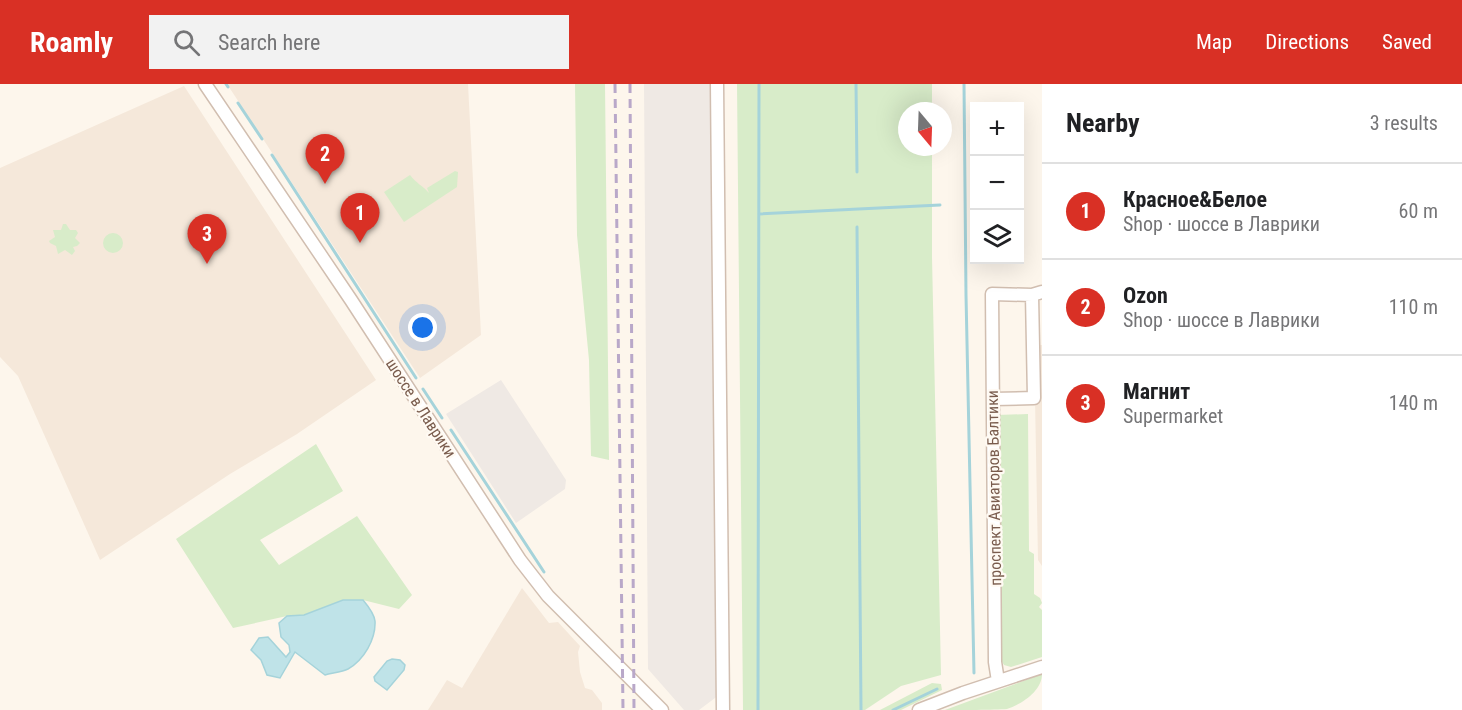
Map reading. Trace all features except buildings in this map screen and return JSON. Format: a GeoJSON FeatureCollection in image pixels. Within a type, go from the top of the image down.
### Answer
{"type":"FeatureCollection","features":[{"type":"Feature","properties":{"kind":"street","name":"шоссе в Лаврики"},"geometry":{"type":"LineString","coordinates":[[205,84],[351,300],[520,560],[548,596],[662,710]]}},
{"type":"Feature","properties":{"kind":"street"},"geometry":{"type":"LineString","coordinates":[[717,84],[723,710]]}},
{"type":"Feature","properties":{"kind":"street"},"geometry":{"type":"LineString","coordinates":[[993,399],[1034,398],[1037,293]]}},
{"type":"Feature","properties":{"kind":"street","name":"проспект Авиаторов Балтики"},"geometry":{"type":"LineString","coordinates":[[998,681],[994,662],[992,294],[1037,293]]}},
{"type":"Feature","properties":{"kind":"street"},"geometry":{"type":"LineString","coordinates":[[920,710],[1042,666]]}},
{"type":"Feature","properties":{"kind":"shaded area"},"geometry":{"type":"Polygon","coordinates":[[[227,84],[468,84],[481,335],[420,378],[227,84]]]}},
{"type":"Feature","properties":{"kind":"shaded area"},"geometry":{"type":"Polygon","coordinates":[[[644,84],[711,84],[719,695],[699,710],[684,710],[648,669],[644,84]]]}},
{"type":"Feature","properties":{"kind":"shaded area"},"geometry":{"type":"Polygon","coordinates":[[[184,86],[376,380],[297,434],[230,474],[100,560],[18,376],[0,357],[0,168],[184,86]]]}},
{"type":"Feature","properties":{"kind":"shaded area"},"geometry":{"type":"Polygon","coordinates":[[[1034,345],[1042,345],[1042,566],[1038,560],[1034,345]]]}},
{"type":"Feature","properties":{"kind":"shaded area"},"geometry":{"type":"Polygon","coordinates":[[[501,380],[566,480],[565,489],[516,523],[446,414],[501,380]]]}},
{"type":"Feature","properties":{"kind":"shaded area"},"geometry":{"type":"Polygon","coordinates":[[[522,588],[549,623],[558,622],[580,646],[578,652],[580,672],[585,688],[592,690],[602,703],[602,710],[428,710],[447,680],[462,688],[522,588]]]}},
{"type":"Feature","properties":{"kind":"green space"},"geometry":{"type":"Polygon","coordinates":[[[575,84],[605,84],[609,460],[591,456],[589,360],[577,235],[575,84]]]}},
{"type":"Feature","properties":{"kind":"green space"},"geometry":{"type":"Polygon","coordinates":[[[737,84],[932,84],[932,102],[898,102],[898,156],[932,156],[941,675],[901,686],[865,710],[743,710],[737,84]]]}},
{"type":"Feature","properties":{"kind":"green space"},"geometry":{"type":"Polygon","coordinates":[[[455,171],[458,172],[457,187],[404,222],[384,192],[410,175],[429,193],[427,188],[455,171]]]}},
{"type":"Feature","properties":{"kind":"green space"},"geometry":{"type":"Polygon","coordinates":[[[63,224],[78,233],[75,238],[80,243],[73,247],[75,251],[72,255],[65,250],[58,254],[56,246],[49,241],[55,237],[53,230],[61,230],[63,224]]]}},
{"type":"Feature","properties":{"kind":"green space"},"geometry":{"type":"Polygon","coordinates":[[[113,233],[120,236],[123,243],[120,250],[113,253],[106,250],[103,243],[106,236],[113,233]]]}},
{"type":"Feature","properties":{"kind":"green space"},"geometry":{"type":"Polygon","coordinates":[[[1028,414],[1029,551],[1034,554],[1034,594],[1040,598],[1042,603],[1039,607],[1042,610],[1042,657],[1011,667],[1004,665],[1001,660],[997,415],[1028,414]]]}},
{"type":"Feature","properties":{"kind":"green space"},"geometry":{"type":"Polygon","coordinates":[[[316,444],[343,491],[260,540],[279,565],[357,516],[412,595],[399,609],[363,600],[343,600],[304,615],[287,616],[233,628],[176,539],[316,444]]]}},
{"type":"Feature","properties":{"kind":"green space"},"geometry":{"type":"Polygon","coordinates":[[[1042,674],[1039,686],[1030,696],[1007,709],[945,710],[1042,674]]]}},
{"type":"Feature","properties":{"kind":"green space"},"geometry":{"type":"Polygon","coordinates":[[[932,683],[941,684],[942,690],[901,710],[880,710],[932,683]]]}},
{"type":"Feature","properties":{"kind":"water"},"geometry":{"type":"Polygon","coordinates":[[[343,600],[363,600],[375,621],[371,642],[364,655],[354,665],[340,672],[325,675],[295,652],[280,678],[267,675],[261,660],[251,650],[259,638],[268,637],[286,657],[290,652],[289,645],[281,637],[279,623],[287,616],[304,615],[343,600]]]}},
{"type":"Feature","properties":{"kind":"water"},"geometry":{"type":"Polygon","coordinates":[[[400,660],[405,665],[404,670],[387,690],[375,681],[374,677],[387,661],[400,660]]]}},
{"type":"Feature","properties":{"kind":"waterway"},"geometry":{"type":"LineString","coordinates":[[758,710],[759,84]]}},
{"type":"Feature","properties":{"kind":"waterway"},"geometry":{"type":"LineString","coordinates":[[856,84],[857,172]]}},
{"type":"Feature","properties":{"kind":"waterway"},"geometry":{"type":"LineString","coordinates":[[964,84],[974,673]]}},
{"type":"Feature","properties":{"kind":"waterway"},"geometry":{"type":"LineString","coordinates":[[238,103],[262,139]]}},
{"type":"Feature","properties":{"kind":"waterway"},"geometry":{"type":"LineString","coordinates":[[272,155],[416,378]]}},
{"type":"Feature","properties":{"kind":"waterway"},"geometry":{"type":"LineString","coordinates":[[759,214],[940,205]]}},
{"type":"Feature","properties":{"kind":"waterway"},"geometry":{"type":"LineString","coordinates":[[857,227],[861,710]]}},
{"type":"Feature","properties":{"kind":"waterway"},"geometry":{"type":"LineString","coordinates":[[423,389],[442,418]]}},
{"type":"Feature","properties":{"kind":"waterway"},"geometry":{"type":"LineString","coordinates":[[451,430],[544,572]]}},
{"type":"Feature","properties":{"kind":"waterway"},"geometry":{"type":"LineString","coordinates":[[893,710],[937,689]]}},
{"type":"Feature","properties":{"kind":"railway"},"geometry":{"type":"LineString","coordinates":[[615,84],[623,710]]}},
{"type":"Feature","properties":{"kind":"railway"},"geometry":{"type":"LineString","coordinates":[[630,84],[634,710]]}},
{"type":"Feature","properties":{"kind":"place","name":"Ozon"},"geometry":{"type":"Point","coordinates":[325,184]}},
{"type":"Feature","properties":{"kind":"place","name":"Красное&Белое"},"geometry":{"type":"Point","coordinates":[360,243]}},
{"type":"Feature","properties":{"kind":"place","name":"Магнит"},"geometry":{"type":"Point","coordinates":[207,264]}}]}
